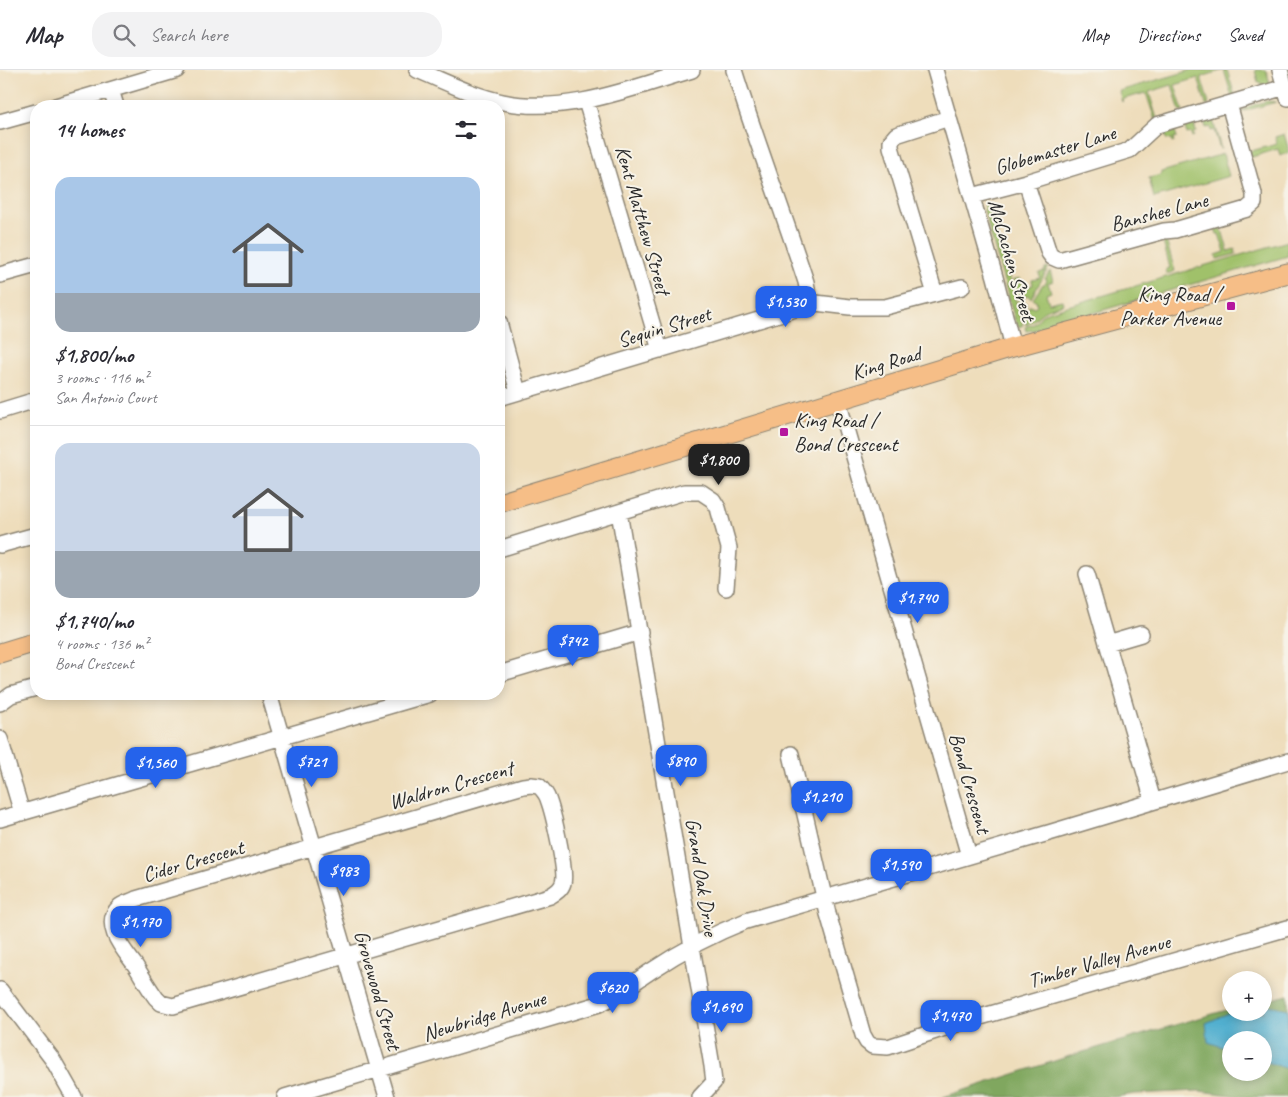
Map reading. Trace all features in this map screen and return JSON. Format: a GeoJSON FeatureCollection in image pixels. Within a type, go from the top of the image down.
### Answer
{"type":"FeatureCollection","features":[{"type":"Feature","properties":{"kind":"main road","name":"King Road"},"geometry":{"type":"LineString","coordinates":[[505,501],[1013,347],[1288,273]]}},
{"type":"Feature","properties":{"kind":"main road"},"geometry":{"type":"LineString","coordinates":[[0,653],[30,644]]}},
{"type":"Feature","properties":{"kind":"street"},"geometry":{"type":"LineString","coordinates":[[77,100],[177,70]]}},
{"type":"Feature","properties":{"kind":"street"},"geometry":{"type":"LineString","coordinates":[[417,70],[495,100]]}},
{"type":"Feature","properties":{"kind":"street"},"geometry":{"type":"LineString","coordinates":[[505,103],[524,106],[550,106],[586,101],[692,70]]}},
{"type":"Feature","properties":{"kind":"street"},"geometry":{"type":"LineString","coordinates":[[734,70],[758,147],[803,273],[808,290],[807,302],[885,307],[962,286]]}},
{"type":"Feature","properties":{"kind":"street","name":"McCachen Street"},"geometry":{"type":"LineString","coordinates":[[935,70],[1007,318],[1013,347]]}},
{"type":"Feature","properties":{"kind":"street"},"geometry":{"type":"LineString","coordinates":[[1280,70],[1286,92]]}},
{"type":"Feature","properties":{"kind":"street"},"geometry":{"type":"LineString","coordinates":[[111,90],[114,100]]}},
{"type":"Feature","properties":{"kind":"street","name":"Globemaster Lane"},"geometry":{"type":"LineString","coordinates":[[972,196],[1026,182],[1130,150],[1156,125],[1229,104],[1286,92]]}},
{"type":"Feature","properties":{"kind":"street","name":"Kent Matthew Street"},"geometry":{"type":"LineString","coordinates":[[586,101],[660,350]]}},
{"type":"Feature","properties":{"kind":"street","name":"Banshee Lane"},"geometry":{"type":"LineString","coordinates":[[1026,182],[1049,253],[1052,257],[1059,260],[1176,230],[1247,209],[1254,203],[1254,194],[1229,104]]}},
{"type":"Feature","properties":{"kind":"street"},"geometry":{"type":"LineString","coordinates":[[0,122],[30,114]]}},
{"type":"Feature","properties":{"kind":"street"},"geometry":{"type":"LineString","coordinates":[[935,294],[891,148],[891,141],[896,135],[949,118]]}},
{"type":"Feature","properties":{"kind":"street"},"geometry":{"type":"LineString","coordinates":[[0,275],[30,267]]}},
{"type":"Feature","properties":{"kind":"street","name":"Sequin Street"},"geometry":{"type":"LineString","coordinates":[[505,396],[802,307],[807,302]]}},
{"type":"Feature","properties":{"kind":"street"},"geometry":{"type":"LineString","coordinates":[[505,344],[518,392]]}},
{"type":"Feature","properties":{"kind":"street","name":"Bond Crescent"},"geometry":{"type":"LineString","coordinates":[[838,401],[968,856],[1288,761]]}},
{"type":"Feature","properties":{"kind":"street"},"geometry":{"type":"LineString","coordinates":[[0,411],[30,402]]}},
{"type":"Feature","properties":{"kind":"street"},"geometry":{"type":"LineString","coordinates":[[505,547],[684,492],[700,492],[707,496],[718,508],[729,548],[726,588]]}},
{"type":"Feature","properties":{"kind":"street","name":"Grand Oak Drive"},"geometry":{"type":"LineString","coordinates":[[619,512],[714,1082],[700,1097]]}},
{"type":"Feature","properties":{"kind":"street"},"geometry":{"type":"LineString","coordinates":[[0,544],[30,536]]}},
{"type":"Feature","properties":{"kind":"street"},"geometry":{"type":"LineString","coordinates":[[1087,574],[1153,801]]}},
{"type":"Feature","properties":{"kind":"street"},"geometry":{"type":"LineString","coordinates":[[505,672],[640,632]]}},
{"type":"Feature","properties":{"kind":"street"},"geometry":{"type":"LineString","coordinates":[[1107,644],[1141,634]]}},
{"type":"Feature","properties":{"kind":"street"},"geometry":{"type":"LineString","coordinates":[[0,703],[12,695],[30,690]]}},
{"type":"Feature","properties":{"kind":"street","name":"Grovewood Street"},"geometry":{"type":"LineString","coordinates":[[271,700],[387,1097]]}},
{"type":"Feature","properties":{"kind":"street"},"geometry":{"type":"LineString","coordinates":[[0,819],[409,700]]}},
{"type":"Feature","properties":{"kind":"street"},"geometry":{"type":"LineString","coordinates":[[0,739],[22,813]]}},
{"type":"Feature","properties":{"kind":"street","name":"Timber Valley Avenue"},"geometry":{"type":"LineString","coordinates":[[791,754],[824,898],[863,1036],[872,1046],[888,1047],[964,1022],[1288,928]]}},
{"type":"Feature","properties":{"kind":"street","name":"Waldron Crescent"},"geometry":{"type":"LineString","coordinates":[[314,847],[524,786],[539,786],[548,798],[564,878],[560,889],[556,893],[346,956]]}},
{"type":"Feature","properties":{"kind":"street","name":"Cider Crescent"},"geometry":{"type":"LineString","coordinates":[[314,847],[120,906],[112,920],[114,932],[119,943],[156,998],[167,1006],[180,1005],[346,956]]}},
{"type":"Feature","properties":{"kind":"street","name":"Newbridge Avenue"},"geometry":{"type":"LineString","coordinates":[[285,1097],[599,1004],[617,995],[692,946],[746,921],[968,856]]}},
{"type":"Feature","properties":{"kind":"street"},"geometry":{"type":"LineString","coordinates":[[0,990],[54,1060],[74,1097]]}},
{"type":"Feature","properties":{"kind":"green space"},"geometry":{"type":"Polygon","coordinates":[[[1192,70],[1224,70],[1201,77],[1209,104],[1206,105],[1198,78],[1175,85],[1183,111],[1180,112],[1172,85],[1149,92],[1157,119],[1155,120],[1146,93],[1123,99],[1122,102],[1119,91],[1192,70]]]}},
{"type":"Feature","properties":{"kind":"green space"},"geometry":{"type":"Polygon","coordinates":[[[1224,70],[1227,70],[1235,96],[1232,97],[1224,70]]]}},
{"type":"Feature","properties":{"kind":"green space"},"geometry":{"type":"Polygon","coordinates":[[[1255,70],[1266,70],[1270,83],[1268,85],[1261,87],[1255,70]]]}},
{"type":"Feature","properties":{"kind":"green space"},"geometry":{"type":"Polygon","coordinates":[[[1267,101],[1276,102],[1240,112],[1250,106],[1267,101]]]}},
{"type":"Feature","properties":{"kind":"green space"},"geometry":{"type":"Polygon","coordinates":[[[1212,117],[1221,149],[1214,130],[1211,131],[1210,127],[1206,128],[1204,120],[1212,117]]]}},
{"type":"Feature","properties":{"kind":"green space"},"geometry":{"type":"Polygon","coordinates":[[[1194,123],[1196,132],[1193,133],[1194,136],[1192,137],[1191,133],[1187,134],[1184,125],[1194,123]]]}},
{"type":"Feature","properties":{"kind":"green space"},"geometry":{"type":"Polygon","coordinates":[[[1174,128],[1177,137],[1173,138],[1174,142],[1172,143],[1171,139],[1167,140],[1164,131],[1174,128]]]}},
{"type":"Feature","properties":{"kind":"green space"},"geometry":{"type":"Polygon","coordinates":[[[1284,134],[1288,153],[1280,156],[1278,149],[1249,158],[1247,152],[1277,144],[1275,137],[1284,134]]]}},
{"type":"Feature","properties":{"kind":"green space"},"geometry":{"type":"Polygon","coordinates":[[[1223,154],[1229,176],[1154,198],[1149,178],[1161,175],[1161,172],[1223,154]]]}},
{"type":"Feature","properties":{"kind":"green space"},"geometry":{"type":"Polygon","coordinates":[[[985,203],[988,204],[1023,325],[1019,327],[1015,320],[984,211],[985,203]]]}},
{"type":"Feature","properties":{"kind":"green space"},"geometry":{"type":"Polygon","coordinates":[[[1220,223],[1228,251],[1235,249],[1236,254],[1217,259],[1216,255],[1225,252],[1214,225],[1220,223]]]}},
{"type":"Feature","properties":{"kind":"green space"},"geometry":{"type":"Polygon","coordinates":[[[1165,237],[1175,271],[1167,274],[1166,269],[1170,268],[1162,238],[1165,237]]]}},
{"type":"Feature","properties":{"kind":"green space"},"geometry":{"type":"Polygon","coordinates":[[[1288,241],[1288,256],[1035,330],[1026,331],[1025,327],[1034,324],[1044,313],[1288,241]]]}},
{"type":"Feature","properties":{"kind":"green space"},"geometry":{"type":"Polygon","coordinates":[[[1049,267],[1031,298],[1027,295],[1023,297],[1023,301],[1027,303],[1022,313],[1013,280],[1020,278],[1023,288],[1033,285],[1032,280],[1040,278],[1039,273],[1049,267]]]}},
{"type":"Feature","properties":{"kind":"green space"},"geometry":{"type":"Polygon","coordinates":[[[1050,271],[1053,281],[1048,283],[1051,292],[1046,294],[1049,303],[1062,300],[1063,304],[1045,310],[1026,325],[1023,316],[1030,305],[1034,307],[1037,305],[1036,300],[1033,299],[1043,284],[1045,284],[1047,280],[1045,279],[1050,271]]]}},
{"type":"Feature","properties":{"kind":"green space"},"geometry":{"type":"Polygon","coordinates":[[[1288,995],[1288,1097],[1247,1097],[1199,1091],[1135,1094],[1114,1097],[943,1097],[1073,1055],[1222,1012],[1222,1021],[1272,1021],[1272,999],[1288,995]]]}},
{"type":"Feature","properties":{"kind":"water"},"geometry":{"type":"Polygon","coordinates":[[[1272,1006],[1288,1009],[1288,1069],[1272,1064],[1272,1031],[1222,1031],[1222,1047],[1208,1042],[1206,1023],[1222,1016],[1222,1021],[1272,1021],[1272,1006]]]}},
{"type":"Feature","properties":{"kind":"place","name":"King Road / Parker Avenue"},"geometry":{"type":"Point","coordinates":[1231,306]}},
{"type":"Feature","properties":{"kind":"place","name":"King Road / Bond Crescent"},"geometry":{"type":"Point","coordinates":[784,432]}}]}
